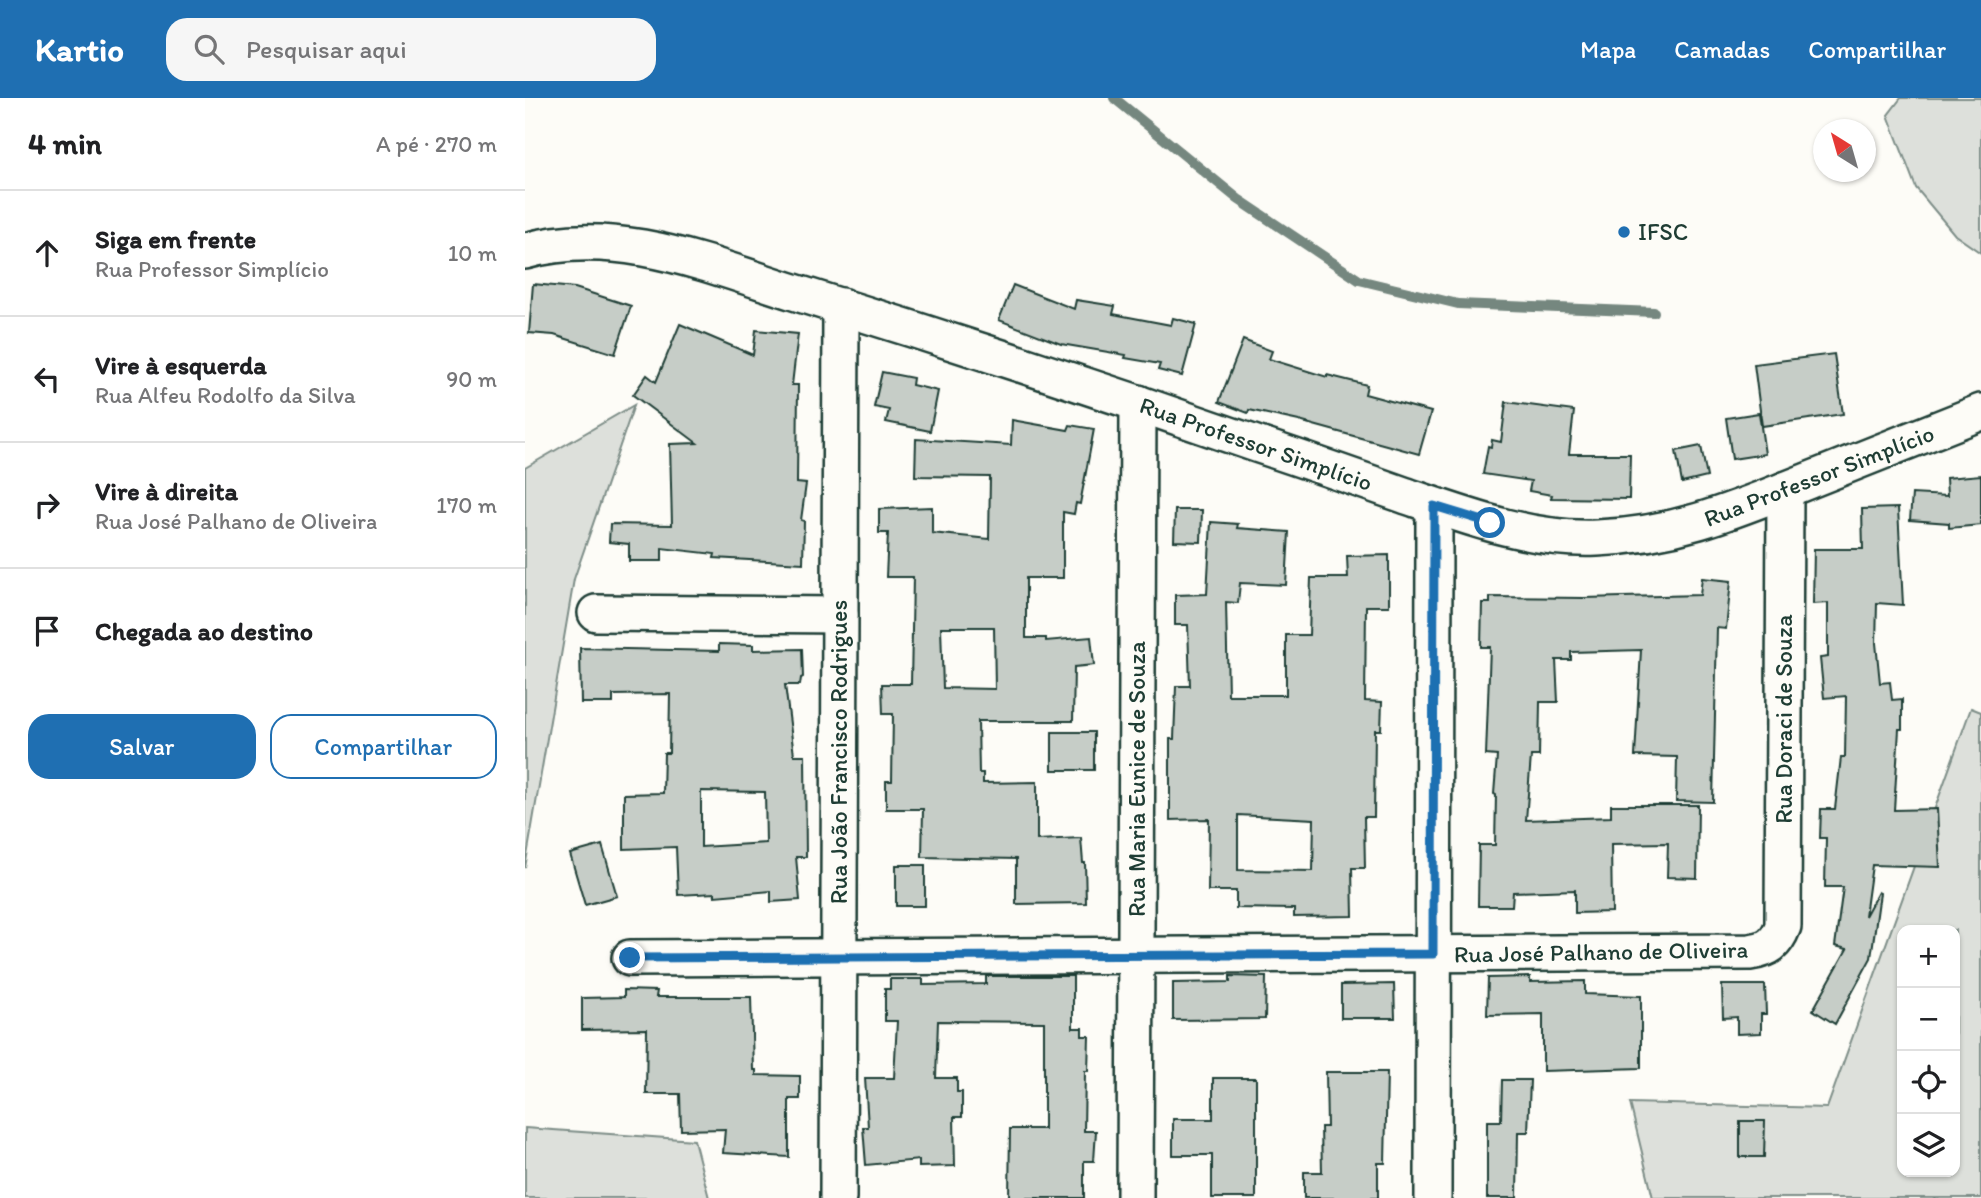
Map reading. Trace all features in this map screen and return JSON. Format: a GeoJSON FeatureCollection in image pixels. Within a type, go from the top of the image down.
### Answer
{"type":"FeatureCollection","features":[{"type":"Feature","properties":{"kind":"street","name":"Rua Professor Simplício"},"geometry":{"type":"LineString","coordinates":[[525,251],[568,243],[607,243],[659,251],[841,306],[1138,403],[1434,506],[1531,533],[1593,539],[1642,535],[1690,526],[1981,412]]}},
{"type":"Feature","properties":{"kind":"street","name":"Rua João Francisco Rodrigues"},"geometry":{"type":"LineString","coordinates":[[838,1198],[841,306]]}},
{"type":"Feature","properties":{"kind":"street","name":"Rua Maria Eunice de Souza"},"geometry":{"type":"LineString","coordinates":[[1135,1198],[1138,403]]}},
{"type":"Feature","properties":{"kind":"street","name":"Rua Doraci de Souza"},"geometry":{"type":"LineString","coordinates":[[1772,946],[1779,938],[1783,926],[1785,490]]}},
{"type":"Feature","properties":{"kind":"street"},"geometry":{"type":"LineString","coordinates":[[1433,1198],[1434,506]]}},
{"type":"Feature","properties":{"kind":"street"},"geometry":{"type":"LineString","coordinates":[[596,613],[840,615]]}},
{"type":"Feature","properties":{"kind":"street","name":"Rua José Palhano de Oliveira"},"geometry":{"type":"LineString","coordinates":[[630,958],[1750,952],[1772,946]]}},
{"type":"Feature","properties":{"kind":"shaded area"},"geometry":{"type":"Polygon","coordinates":[[[1901,98],[1981,98],[1981,253],[1955,235],[1916,188],[1888,115],[1901,98]]]}},
{"type":"Feature","properties":{"kind":"shaded area"},"geometry":{"type":"Polygon","coordinates":[[[634,405],[574,579],[525,868],[525,468],[634,405]]]}},
{"type":"Feature","properties":{"kind":"shaded area"},"geometry":{"type":"Polygon","coordinates":[[[1971,708],[1981,712],[1981,1198],[1653,1198],[1630,1103],[1827,1108],[1971,708]]]}},
{"type":"Feature","properties":{"kind":"shaded area"},"geometry":{"type":"Polygon","coordinates":[[[525,1128],[694,1140],[709,1198],[525,1198],[525,1128]]]}},
{"type":"Feature","properties":{"kind":"building"},"geometry":{"type":"Polygon","coordinates":[[[533,284],[575,288],[631,306],[615,354],[554,335],[529,333],[533,284]]]}},
{"type":"Feature","properties":{"kind":"building"},"geometry":{"type":"Polygon","coordinates":[[[1013,285],[1074,309],[1076,300],[1115,306],[1113,314],[1171,325],[1173,318],[1196,324],[1182,376],[1158,370],[1160,364],[1061,344],[999,320],[1013,285]]]}},
{"type":"Feature","properties":{"kind":"building"},"geometry":{"type":"Polygon","coordinates":[[[680,324],[753,355],[756,330],[798,334],[792,385],[798,385],[797,483],[806,484],[801,520],[804,521],[803,563],[714,558],[715,554],[662,548],[662,561],[629,561],[629,544],[609,542],[610,524],[672,525],[670,444],[697,443],[633,395],[647,375],[656,382],[680,324]]]}},
{"type":"Feature","properties":{"kind":"building"},"geometry":{"type":"Polygon","coordinates":[[[1243,340],[1272,351],[1269,359],[1327,377],[1367,385],[1365,394],[1431,412],[1419,454],[1299,421],[1249,410],[1248,413],[1219,402],[1243,340]]]}},
{"type":"Feature","properties":{"kind":"building"},"geometry":{"type":"Polygon","coordinates":[[[1834,354],[1843,414],[1762,426],[1754,364],[1834,354]]]}},
{"type":"Feature","properties":{"kind":"building"},"geometry":{"type":"Polygon","coordinates":[[[882,372],[913,378],[912,385],[938,391],[930,431],[886,422],[889,410],[874,407],[882,372]]]}},
{"type":"Feature","properties":{"kind":"building"},"geometry":{"type":"Polygon","coordinates":[[[1506,402],[1574,411],[1569,454],[1630,454],[1629,499],[1551,498],[1552,495],[1529,491],[1531,481],[1483,474],[1488,446],[1491,447],[1492,440],[1501,442],[1506,402]]]}},
{"type":"Feature","properties":{"kind":"building"},"geometry":{"type":"Polygon","coordinates":[[[1759,413],[1765,454],[1732,459],[1726,418],[1759,413]]]}},
{"type":"Feature","properties":{"kind":"building"},"geometry":{"type":"Polygon","coordinates":[[[1012,420],[1068,430],[1070,425],[1094,429],[1080,504],[1076,503],[1074,514],[1063,512],[1063,578],[1026,578],[1026,638],[1046,638],[1046,641],[1091,637],[1094,665],[1074,667],[1073,721],[978,721],[979,773],[983,773],[983,783],[1037,782],[1037,840],[1081,838],[1086,903],[1016,904],[1016,859],[922,857],[923,809],[886,809],[886,781],[892,781],[893,714],[883,714],[882,684],[911,684],[913,577],[886,577],[888,533],[879,533],[879,509],[932,507],[932,533],[989,539],[990,477],[915,476],[916,439],[1011,445],[1012,420]],[[941,627],[943,688],[995,689],[994,627],[941,627]]]}},
{"type":"Feature","properties":{"kind":"building"},"geometry":{"type":"Polygon","coordinates":[[[1701,446],[1707,477],[1682,483],[1676,451],[1701,446]]]}},
{"type":"Feature","properties":{"kind":"building"},"geometry":{"type":"Polygon","coordinates":[[[1981,475],[1981,525],[1949,528],[1949,523],[1910,520],[1912,494],[1947,496],[1946,478],[1981,475]]]}},
{"type":"Feature","properties":{"kind":"building"},"geometry":{"type":"Polygon","coordinates":[[[1898,508],[1903,605],[1877,603],[1876,643],[1880,683],[1890,682],[1892,700],[1902,699],[1902,729],[1899,729],[1894,810],[1937,809],[1940,867],[1872,865],[1865,916],[1878,892],[1880,893],[1871,958],[1835,1024],[1813,1010],[1847,949],[1835,946],[1843,887],[1825,887],[1826,838],[1820,838],[1821,809],[1835,809],[1841,757],[1845,757],[1846,696],[1824,698],[1820,658],[1828,657],[1828,603],[1813,604],[1814,549],[1863,549],[1862,509],[1898,508]]]}},
{"type":"Feature","properties":{"kind":"building"},"geometry":{"type":"Polygon","coordinates":[[[1175,510],[1202,510],[1201,542],[1174,541],[1175,510]]]}},
{"type":"Feature","properties":{"kind":"building"},"geometry":{"type":"Polygon","coordinates":[[[1211,522],[1238,524],[1237,528],[1289,532],[1286,585],[1240,583],[1238,603],[1226,602],[1228,695],[1286,695],[1286,635],[1309,635],[1311,578],[1348,578],[1347,556],[1389,555],[1389,606],[1366,606],[1365,701],[1382,702],[1381,730],[1375,730],[1374,817],[1364,817],[1365,868],[1352,868],[1353,916],[1294,917],[1294,909],[1236,908],[1236,891],[1208,891],[1209,819],[1170,820],[1170,739],[1174,739],[1176,686],[1190,686],[1188,625],[1175,625],[1175,595],[1207,594],[1211,522]],[[1238,815],[1238,870],[1313,871],[1314,819],[1238,815]]]}},
{"type":"Feature","properties":{"kind":"building"},"geometry":{"type":"Polygon","coordinates":[[[1702,578],[1731,581],[1726,629],[1717,628],[1713,802],[1676,801],[1677,757],[1635,756],[1641,650],[1571,652],[1571,660],[1556,660],[1558,702],[1540,702],[1539,756],[1531,756],[1526,820],[1611,817],[1611,805],[1698,805],[1697,878],[1667,877],[1668,843],[1611,844],[1612,912],[1575,913],[1575,890],[1513,892],[1512,906],[1478,906],[1479,845],[1495,845],[1494,794],[1497,756],[1486,755],[1490,647],[1481,647],[1482,603],[1490,603],[1490,597],[1700,595],[1702,578]]]}},
{"type":"Feature","properties":{"kind":"building"},"geometry":{"type":"Polygon","coordinates":[[[719,644],[753,645],[753,650],[802,649],[803,677],[800,685],[785,685],[794,755],[805,755],[806,857],[796,857],[800,900],[771,902],[771,891],[715,896],[715,893],[678,895],[676,847],[624,849],[624,794],[663,793],[664,753],[669,753],[670,694],[613,695],[613,703],[581,703],[580,648],[719,651],[719,644]],[[701,791],[701,847],[766,843],[765,792],[701,791]]]}},
{"type":"Feature","properties":{"kind":"building"},"geometry":{"type":"Polygon","coordinates":[[[1052,732],[1094,732],[1094,770],[1052,770],[1052,732]]]}},
{"type":"Feature","properties":{"kind":"building"},"geometry":{"type":"Polygon","coordinates":[[[602,845],[617,896],[585,905],[570,854],[602,845]]]}},
{"type":"Feature","properties":{"kind":"building"},"geometry":{"type":"Polygon","coordinates":[[[896,865],[925,865],[925,906],[896,906],[896,865]]]}},
{"type":"Feature","properties":{"kind":"building"},"geometry":{"type":"Polygon","coordinates":[[[986,976],[1073,976],[1073,1028],[1082,1028],[1082,1036],[1089,1036],[1088,1071],[1085,1071],[1084,1131],[1096,1131],[1094,1161],[1084,1161],[1084,1198],[1009,1198],[1010,1129],[1044,1129],[1044,1022],[938,1021],[936,1078],[957,1078],[957,1092],[962,1092],[962,1117],[954,1117],[955,1166],[919,1167],[919,1160],[866,1165],[863,1127],[868,1127],[865,1078],[894,1078],[897,1021],[885,1021],[885,989],[890,989],[890,979],[923,979],[923,985],[986,984],[986,976]]]}},
{"type":"Feature","properties":{"kind":"building"},"geometry":{"type":"Polygon","coordinates":[[[1230,976],[1266,977],[1265,1019],[1173,1020],[1173,983],[1230,982],[1230,976]]]}},
{"type":"Feature","properties":{"kind":"building"},"geometry":{"type":"Polygon","coordinates":[[[1530,977],[1530,982],[1585,981],[1585,994],[1641,996],[1641,1068],[1543,1071],[1543,1014],[1487,1015],[1488,978],[1530,977]]]}},
{"type":"Feature","properties":{"kind":"building"},"geometry":{"type":"Polygon","coordinates":[[[1394,984],[1395,1018],[1341,1018],[1341,985],[1394,984]]]}},
{"type":"Feature","properties":{"kind":"building"},"geometry":{"type":"Polygon","coordinates":[[[1722,985],[1765,985],[1766,1014],[1761,1014],[1761,1033],[1737,1034],[1737,1017],[1723,1018],[1722,985]]]}},
{"type":"Feature","properties":{"kind":"building"},"geometry":{"type":"Polygon","coordinates":[[[624,990],[657,991],[656,997],[751,997],[753,1070],[756,1070],[756,1075],[800,1076],[800,1099],[789,1099],[789,1157],[723,1153],[725,1129],[681,1130],[680,1094],[646,1094],[647,1029],[582,1030],[582,998],[624,997],[624,990]]]}},
{"type":"Feature","properties":{"kind":"building"},"geometry":{"type":"Polygon","coordinates":[[[1326,1072],[1387,1072],[1385,1163],[1378,1163],[1378,1198],[1304,1198],[1304,1172],[1322,1172],[1321,1127],[1327,1127],[1326,1072]]]}},
{"type":"Feature","properties":{"kind":"building"},"geometry":{"type":"Polygon","coordinates":[[[1213,1078],[1256,1078],[1256,1198],[1212,1198],[1212,1155],[1173,1155],[1173,1119],[1213,1119],[1213,1078]]]}},
{"type":"Feature","properties":{"kind":"building"},"geometry":{"type":"Polygon","coordinates":[[[1502,1080],[1530,1080],[1528,1132],[1518,1132],[1517,1198],[1487,1198],[1487,1121],[1501,1121],[1502,1080]]]}},
{"type":"Feature","properties":{"kind":"building"},"geometry":{"type":"Polygon","coordinates":[[[1740,1121],[1765,1121],[1764,1157],[1740,1157],[1740,1121]]]}},
{"type":"Feature","properties":{"kind":"waterway"},"geometry":{"type":"LineString","coordinates":[[1114,98],[1238,199],[1359,280],[1458,304],[1654,312]]}},
{"type":"Feature","properties":{"kind":"place","name":"IFSC"},"geometry":{"type":"Point","coordinates":[1624,232]}},
{"type":"Feature","properties":{"kind":"route"},"geometry":{"type":"LineString","coordinates":[[630,958],[1433,954],[1434,506],[1490,523]]}}]}
